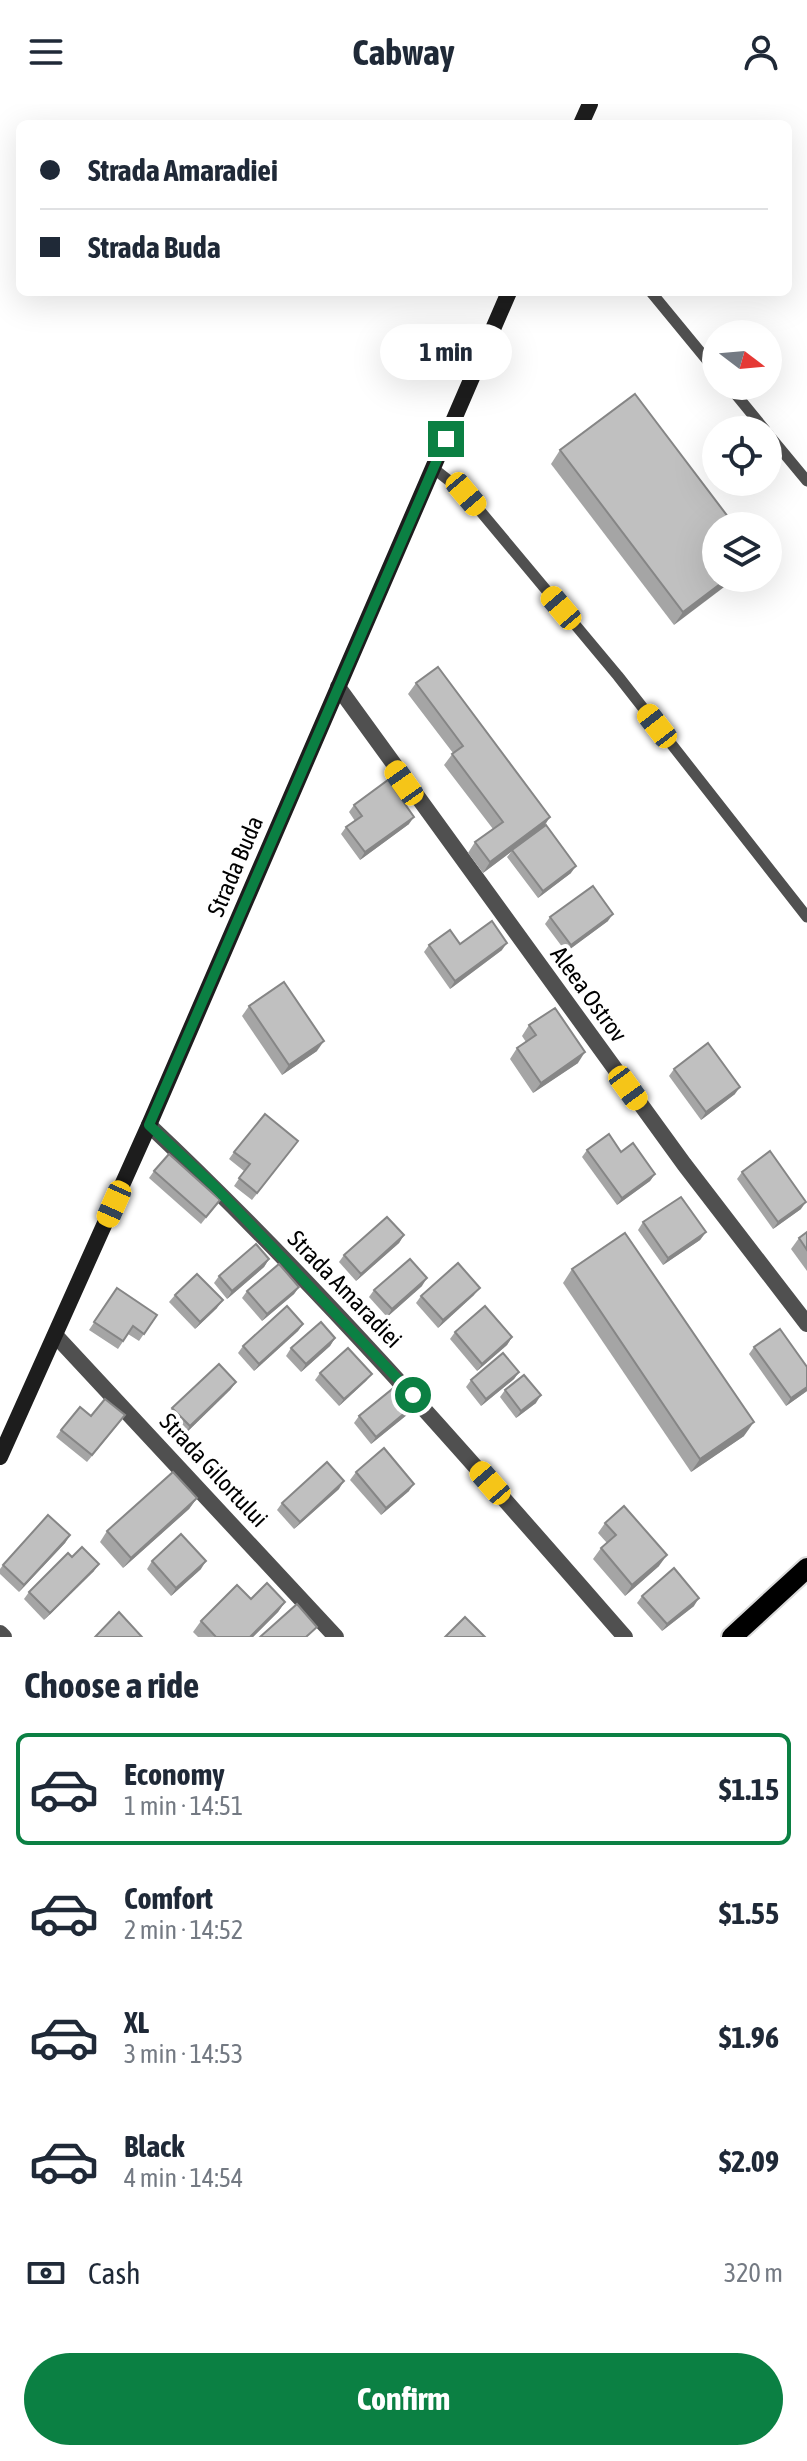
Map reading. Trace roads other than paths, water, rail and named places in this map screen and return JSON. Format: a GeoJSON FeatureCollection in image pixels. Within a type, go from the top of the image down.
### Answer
{"type":"FeatureCollection","features":[{"type":"Feature","properties":{"kind":"main road","name":"Strada Buda"},"geometry":{"type":"LineString","coordinates":[[0,1457],[149,1125],[507,296]]}},
{"type":"Feature","properties":{"kind":"main road"},"geometry":{"type":"LineString","coordinates":[[732,1637],[807,1568]]}},
{"type":"Feature","properties":{"kind":"street","name":"Aleea Ostrov"},"geometry":{"type":"LineString","coordinates":[[338,687],[674,1151],[807,1324]]}},
{"type":"Feature","properties":{"kind":"street","name":"Strada Amaradiei"},"geometry":{"type":"LineString","coordinates":[[149,1125],[214,1186],[413,1395],[625,1637]]}},
{"type":"Feature","properties":{"kind":"street","name":"Strada Gilortului"},"geometry":{"type":"LineString","coordinates":[[56,1336],[336,1637]]}},
{"type":"Feature","properties":{"kind":"lane"},"geometry":{"type":"LineString","coordinates":[[654,296],[702,354]]}},
{"type":"Feature","properties":{"kind":"lane"},"geometry":{"type":"LineString","coordinates":[[740,400],[753,416]]}},
{"type":"Feature","properties":{"kind":"lane"},"geometry":{"type":"LineString","coordinates":[[782,451],[807,481]]}},
{"type":"Feature","properties":{"kind":"lane"},"geometry":{"type":"LineString","coordinates":[[433,468],[466,494],[597,652],[807,917]]}}]}
